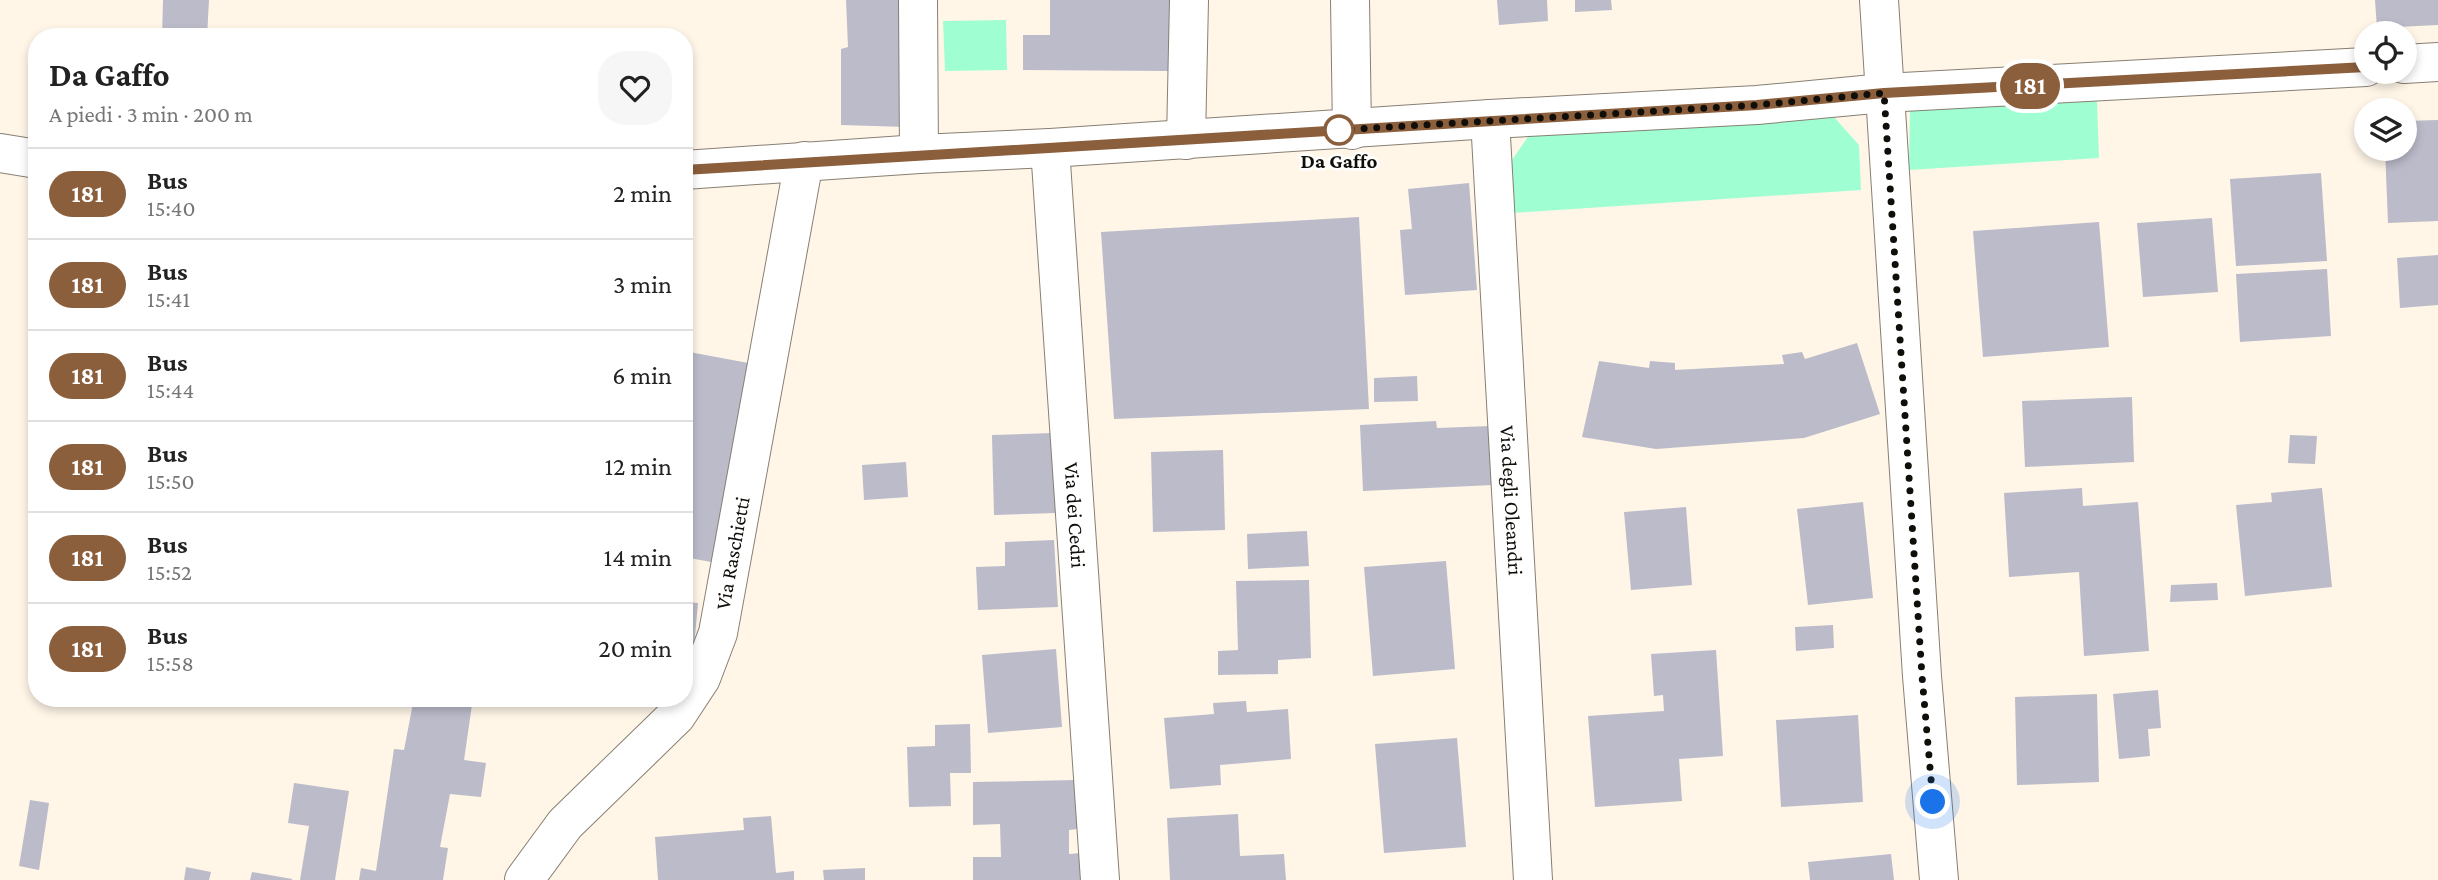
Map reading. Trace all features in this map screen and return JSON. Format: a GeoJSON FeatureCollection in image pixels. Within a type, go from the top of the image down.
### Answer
{"type":"FeatureCollection","features":[{"type":"Feature","properties":{"kind":"street"},"geometry":{"type":"LineString","coordinates":[[918,0],[919,154]]}},
{"type":"Feature","properties":{"kind":"street"},"geometry":{"type":"LineString","coordinates":[[1186,140],[1189,0]]}},
{"type":"Feature","properties":{"kind":"street"},"geometry":{"type":"LineString","coordinates":[[1350,0],[1352,130]]}},
{"type":"Feature","properties":{"kind":"street"},"geometry":{"type":"LineString","coordinates":[[1879,0],[1922,676],[1939,880]]}},
{"type":"Feature","properties":{"kind":"street"},"geometry":{"type":"LineString","coordinates":[[2417,63],[2438,62]]}},
{"type":"Feature","properties":{"kind":"street"},"geometry":{"type":"LineString","coordinates":[[693,169],[1352,130],[1490,119],[1757,105],[1884,93],[2354,67]]}},
{"type":"Feature","properties":{"kind":"street","name":"Via degli Oleandri"},"geometry":{"type":"LineString","coordinates":[[1490,119],[1533,880]]}},
{"type":"Feature","properties":{"kind":"street","name":"Via dei Cedri"},"geometry":{"type":"LineString","coordinates":[[1050,148],[1100,880]]}},
{"type":"Feature","properties":{"kind":"street"},"geometry":{"type":"LineString","coordinates":[[0,153],[28,158]]}},
{"type":"Feature","properties":{"kind":"street","name":"Via Raschietti"},"geometry":{"type":"LineString","coordinates":[[693,690],[701,678],[718,633],[804,161]]}},
{"type":"Feature","properties":{"kind":"street","name":"Via Raschietti"},"geometry":{"type":"LineString","coordinates":[[524,880],[565,824],[676,716],[682,707]]}},
{"type":"Feature","properties":{"kind":"green space"},"geometry":{"type":"Polygon","coordinates":[[[1006,20],[1007,70],[945,71],[943,21],[1006,20]]]}},
{"type":"Feature","properties":{"kind":"green space"},"geometry":{"type":"Polygon","coordinates":[[[2097,101],[2099,158],[1909,170],[1910,110],[2097,101]]]}},
{"type":"Feature","properties":{"kind":"green space"},"geometry":{"type":"Polygon","coordinates":[[[1834,117],[1859,145],[1861,190],[1511,213],[1508,166],[1529,135],[1834,117]]]}},
{"type":"Feature","properties":{"kind":"building"},"geometry":{"type":"Polygon","coordinates":[[[163,0],[209,0],[207,28],[162,28],[163,0]]]}},
{"type":"Feature","properties":{"kind":"building"},"geometry":{"type":"Polygon","coordinates":[[[846,0],[910,0],[907,127],[841,125],[841,49],[848,47],[846,0]]]}},
{"type":"Feature","properties":{"kind":"building"},"geometry":{"type":"Polygon","coordinates":[[[1050,0],[1169,0],[1169,71],[1023,70],[1023,35],[1050,35],[1050,0]]]}},
{"type":"Feature","properties":{"kind":"building"},"geometry":{"type":"Polygon","coordinates":[[[1497,0],[1547,0],[1548,21],[1499,25],[1497,0]]]}},
{"type":"Feature","properties":{"kind":"building"},"geometry":{"type":"Polygon","coordinates":[[[1575,0],[1611,0],[1612,10],[1575,12],[1575,0]]]}},
{"type":"Feature","properties":{"kind":"building"},"geometry":{"type":"Polygon","coordinates":[[[2375,0],[2438,0],[2438,25],[2417,26],[2417,21],[2376,21],[2375,0]]]}},
{"type":"Feature","properties":{"kind":"building"},"geometry":{"type":"Polygon","coordinates":[[[2438,120],[2438,221],[2388,223],[2385,161],[2417,161],[2417,121],[2438,120]]]}},
{"type":"Feature","properties":{"kind":"building"},"geometry":{"type":"Polygon","coordinates":[[[2321,173],[2327,261],[2236,266],[2230,179],[2321,173]]]}},
{"type":"Feature","properties":{"kind":"building"},"geometry":{"type":"Polygon","coordinates":[[[1469,183],[1477,290],[1405,295],[1400,230],[1412,229],[1408,189],[1469,183]]]}},
{"type":"Feature","properties":{"kind":"building"},"geometry":{"type":"Polygon","coordinates":[[[1359,217],[1369,409],[1114,419],[1101,232],[1359,217]]]}},
{"type":"Feature","properties":{"kind":"building"},"geometry":{"type":"Polygon","coordinates":[[[2212,218],[2218,292],[2143,297],[2137,223],[2212,218]]]}},
{"type":"Feature","properties":{"kind":"building"},"geometry":{"type":"Polygon","coordinates":[[[2099,222],[2109,347],[1983,357],[1973,231],[2099,222]]]}},
{"type":"Feature","properties":{"kind":"building"},"geometry":{"type":"Polygon","coordinates":[[[2438,255],[2438,305],[2400,308],[2397,258],[2438,255]]]}},
{"type":"Feature","properties":{"kind":"building"},"geometry":{"type":"Polygon","coordinates":[[[2327,269],[2331,336],[2240,342],[2236,274],[2327,269]]]}},
{"type":"Feature","properties":{"kind":"building"},"geometry":{"type":"Polygon","coordinates":[[[1857,343],[1880,414],[1804,438],[1656,449],[1582,437],[1599,361],[1649,368],[1650,361],[1675,363],[1675,370],[1784,364],[1782,355],[1802,352],[1805,359],[1857,343]]]}},
{"type":"Feature","properties":{"kind":"building"},"geometry":{"type":"Polygon","coordinates":[[[693,353],[759,365],[722,564],[693,559],[693,353]]]}},
{"type":"Feature","properties":{"kind":"building"},"geometry":{"type":"Polygon","coordinates":[[[1417,376],[1418,401],[1374,402],[1374,378],[1417,376]]]}},
{"type":"Feature","properties":{"kind":"building"},"geometry":{"type":"Polygon","coordinates":[[[2132,397],[2134,462],[2025,467],[2022,401],[2132,397]]]}},
{"type":"Feature","properties":{"kind":"building"},"geometry":{"type":"Polygon","coordinates":[[[1436,421],[1437,428],[1490,426],[1493,485],[1363,491],[1360,425],[1436,421]]]}},
{"type":"Feature","properties":{"kind":"building"},"geometry":{"type":"Polygon","coordinates":[[[1053,433],[1056,513],[994,515],[992,435],[1053,433]]]}},
{"type":"Feature","properties":{"kind":"building"},"geometry":{"type":"Polygon","coordinates":[[[2290,435],[2317,436],[2315,464],[2288,463],[2290,435]]]}},
{"type":"Feature","properties":{"kind":"building"},"geometry":{"type":"Polygon","coordinates":[[[1223,450],[1225,530],[1153,532],[1151,452],[1223,450]]]}},
{"type":"Feature","properties":{"kind":"building"},"geometry":{"type":"Polygon","coordinates":[[[906,462],[908,497],[864,500],[862,465],[906,462]]]}},
{"type":"Feature","properties":{"kind":"building"},"geometry":{"type":"Polygon","coordinates":[[[2082,488],[2083,506],[2138,502],[2149,651],[2084,656],[2079,572],[2009,577],[2004,493],[2082,488]]]}},
{"type":"Feature","properties":{"kind":"building"},"geometry":{"type":"Polygon","coordinates":[[[2322,488],[2332,587],[2245,596],[2236,505],[2272,502],[2271,493],[2322,488]]]}},
{"type":"Feature","properties":{"kind":"building"},"geometry":{"type":"Polygon","coordinates":[[[1863,502],[1873,598],[1808,605],[1797,509],[1863,502]]]}},
{"type":"Feature","properties":{"kind":"building"},"geometry":{"type":"Polygon","coordinates":[[[1686,507],[1692,585],[1631,590],[1624,512],[1686,507]]]}},
{"type":"Feature","properties":{"kind":"building"},"geometry":{"type":"Polygon","coordinates":[[[1307,531],[1309,566],[1248,569],[1247,534],[1307,531]]]}},
{"type":"Feature","properties":{"kind":"building"},"geometry":{"type":"Polygon","coordinates":[[[1054,540],[1058,607],[978,610],[976,567],[1005,566],[1005,542],[1054,540]]]}},
{"type":"Feature","properties":{"kind":"building"},"geometry":{"type":"Polygon","coordinates":[[[1446,561],[1455,669],[1373,676],[1364,567],[1446,561]]]}},
{"type":"Feature","properties":{"kind":"building"},"geometry":{"type":"Polygon","coordinates":[[[1309,580],[1311,658],[1278,660],[1278,674],[1218,675],[1218,651],[1238,650],[1236,581],[1309,580]]]}},
{"type":"Feature","properties":{"kind":"building"},"geometry":{"type":"Polygon","coordinates":[[[2217,583],[2218,600],[2170,602],[2171,585],[2217,583]]]}},
{"type":"Feature","properties":{"kind":"building"},"geometry":{"type":"Polygon","coordinates":[[[693,603],[698,603],[693,657],[693,603]]]}},
{"type":"Feature","properties":{"kind":"building"},"geometry":{"type":"Polygon","coordinates":[[[1833,625],[1834,648],[1796,651],[1795,627],[1833,625]]]}},
{"type":"Feature","properties":{"kind":"building"},"geometry":{"type":"Polygon","coordinates":[[[1056,649],[1062,727],[988,733],[982,655],[1056,649]]]}},
{"type":"Feature","properties":{"kind":"building"},"geometry":{"type":"Polygon","coordinates":[[[1716,650],[1723,756],[1679,759],[1682,801],[1595,807],[1588,716],[1664,711],[1663,695],[1654,696],[1651,654],[1716,650]]]}},
{"type":"Feature","properties":{"kind":"building"},"geometry":{"type":"Polygon","coordinates":[[[2158,690],[2161,728],[2148,729],[2150,756],[2119,759],[2113,694],[2158,690]]]}},
{"type":"Feature","properties":{"kind":"building"},"geometry":{"type":"Polygon","coordinates":[[[2097,694],[2099,782],[2017,785],[2015,697],[2097,694]]]}},
{"type":"Feature","properties":{"kind":"building"},"geometry":{"type":"Polygon","coordinates":[[[1246,701],[1247,712],[1288,709],[1291,759],[1220,765],[1221,785],[1170,789],[1164,718],[1214,714],[1213,703],[1246,701]]]}},
{"type":"Feature","properties":{"kind":"building"},"geometry":{"type":"Polygon","coordinates":[[[412,707],[472,707],[464,760],[486,763],[481,797],[450,794],[440,847],[448,848],[443,880],[359,880],[361,868],[376,871],[394,749],[404,750],[412,707]]]}},
{"type":"Feature","properties":{"kind":"building"},"geometry":{"type":"Polygon","coordinates":[[[1858,715],[1863,802],[1781,807],[1776,720],[1858,715]]]}},
{"type":"Feature","properties":{"kind":"building"},"geometry":{"type":"Polygon","coordinates":[[[970,724],[971,773],[950,773],[951,806],[909,807],[907,747],[935,746],[935,725],[970,724]]]}},
{"type":"Feature","properties":{"kind":"building"},"geometry":{"type":"Polygon","coordinates":[[[1457,738],[1466,847],[1384,853],[1375,744],[1457,738]]]}},
{"type":"Feature","properties":{"kind":"building"},"geometry":{"type":"Polygon","coordinates":[[[1076,780],[1077,829],[1069,830],[1069,854],[1081,853],[1082,880],[973,880],[973,857],[1001,857],[1000,824],[973,825],[973,782],[1076,780]]]}},
{"type":"Feature","properties":{"kind":"building"},"geometry":{"type":"Polygon","coordinates":[[[294,783],[349,791],[335,880],[300,880],[309,826],[288,823],[294,783]]]}},
{"type":"Feature","properties":{"kind":"building"},"geometry":{"type":"Polygon","coordinates":[[[30,800],[49,803],[39,870],[19,866],[30,800]]]}},
{"type":"Feature","properties":{"kind":"building"},"geometry":{"type":"Polygon","coordinates":[[[1238,814],[1240,856],[1284,854],[1286,880],[1170,880],[1167,818],[1238,814]]]}},
{"type":"Feature","properties":{"kind":"building"},"geometry":{"type":"Polygon","coordinates":[[[771,816],[776,873],[794,871],[794,880],[658,880],[655,837],[744,830],[743,818],[771,816]]]}},
{"type":"Feature","properties":{"kind":"building"},"geometry":{"type":"Polygon","coordinates":[[[1891,854],[1894,880],[1810,880],[1808,862],[1891,854]]]}},
{"type":"Feature","properties":{"kind":"building"},"geometry":{"type":"Polygon","coordinates":[[[186,867],[211,872],[209,880],[184,880],[186,867]]]}},
{"type":"Feature","properties":{"kind":"building"},"geometry":{"type":"Polygon","coordinates":[[[865,868],[865,880],[824,880],[823,870],[865,868]]]}},
{"type":"Feature","properties":{"kind":"building"},"geometry":{"type":"Polygon","coordinates":[[[252,872],[292,879],[292,880],[250,880],[252,872]]]}},
{"type":"Feature","properties":{"kind":"bus line","name":"181"},"geometry":{"type":"LineString","coordinates":[[693,169],[1352,130],[1490,119],[1757,105],[1884,93],[2354,68]]}},
{"type":"Feature","properties":{"kind":"place","name":"Da Gaffo"},"geometry":{"type":"Point","coordinates":[1339,130]}},
{"type":"Feature","properties":{"kind":"route"},"geometry":{"type":"LineString","coordinates":[[1339,130],[1757,105],[1884,93],[1922,676],[1933,802]]}}]}
